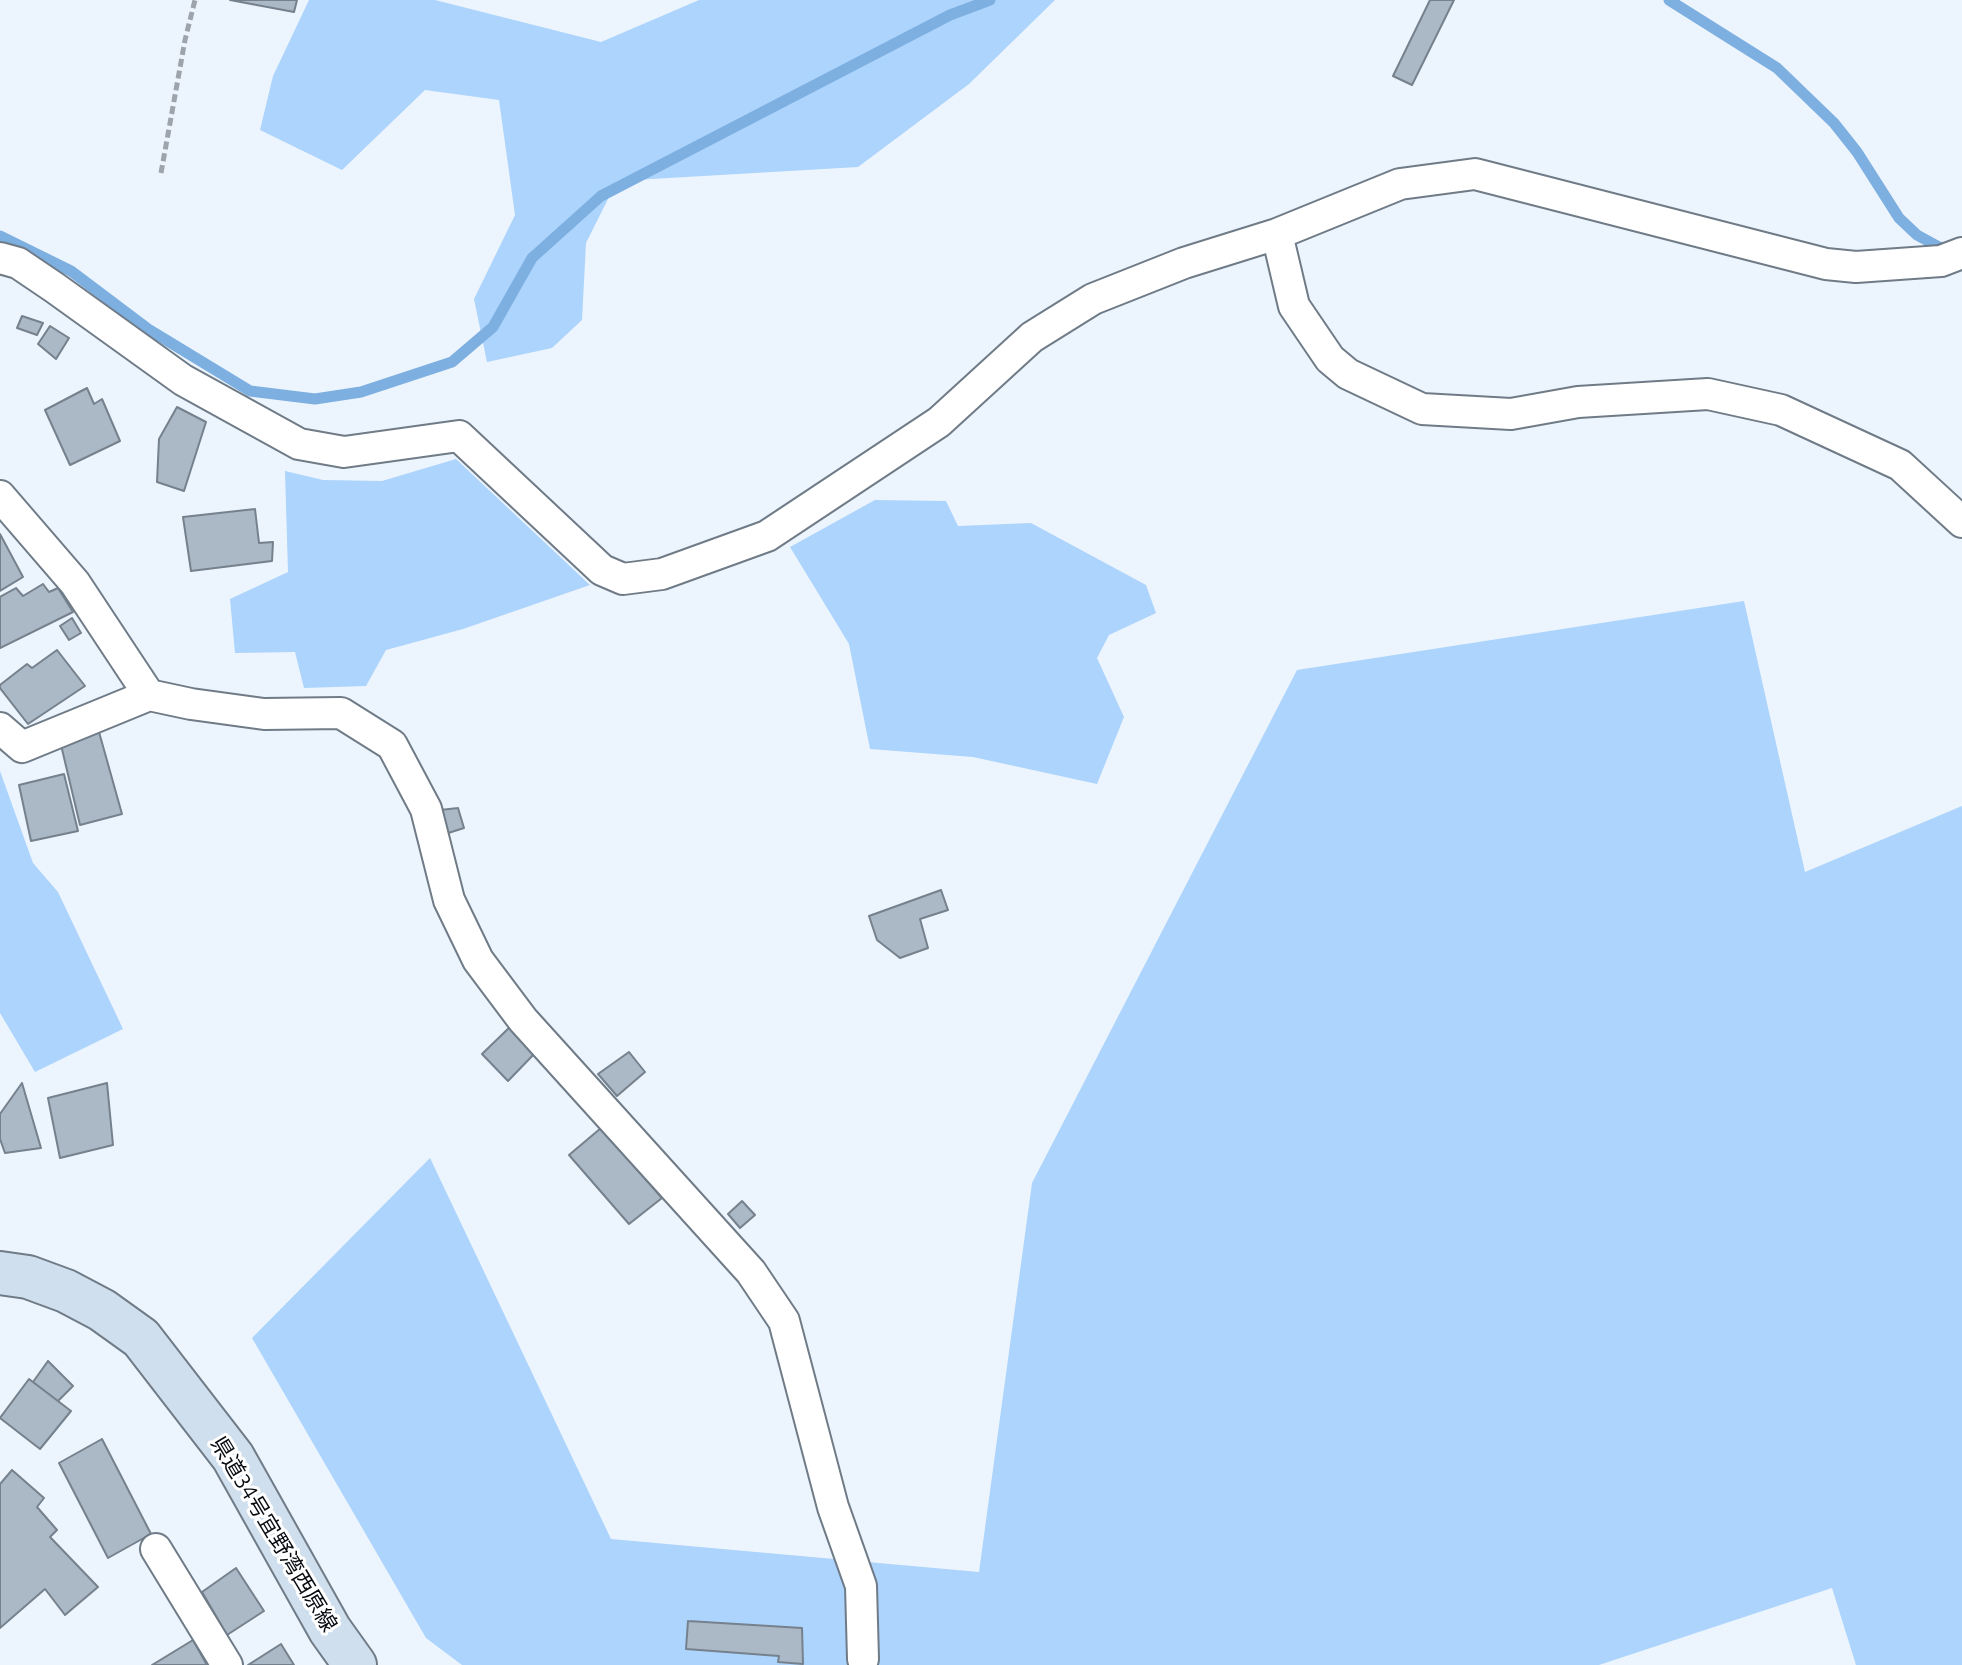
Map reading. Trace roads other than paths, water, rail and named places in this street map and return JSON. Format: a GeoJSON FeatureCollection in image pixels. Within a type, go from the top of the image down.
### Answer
{"type":"FeatureCollection","features":[{"type":"Feature","properties":{"kind":"main road","name":"県道34号宜野湾西原線"},"geometry":{"type":"LineString","coordinates":[[0,1273],[28,1277],[66,1291],[102,1310],[141,1338],[233,1457],[330,1630],[355,1665]]}},
{"type":"Feature","properties":{"kind":"street"},"geometry":{"type":"LineString","coordinates":[[0,258],[18,263],[183,380],[299,444],[344,452],[459,436],[602,570],[623,579],[662,574],[767,536],[939,422],[1032,337],[1093,299],[1184,263],[1277,234],[1400,184],[1475,174],[1826,264],[1856,267],[1951,257]]}},
{"type":"Feature","properties":{"kind":"street"},"geometry":{"type":"LineString","coordinates":[[1277,234],[1294,306],[1330,359],[1348,374],[1422,409],[1511,414],[1578,402],[1708,394],[1781,410],[1900,465],[1962,522]]}},
{"type":"Feature","properties":{"kind":"street"},"geometry":{"type":"LineString","coordinates":[[0,496],[75,583],[149,695]]}},
{"type":"Feature","properties":{"kind":"street"},"geometry":{"type":"LineString","coordinates":[[0,728],[22,747],[149,695],[264,714],[341,713],[392,745],[426,809],[449,900],[478,960],[523,1020],[751,1272],[784,1321],[833,1507],[861,1586],[863,1659]]}},
{"type":"Feature","properties":{"kind":"street"},"geometry":{"type":"LineString","coordinates":[[156,1549],[227,1665]]}},
{"type":"Feature","properties":{"kind":"waterway"},"geometry":{"type":"LineString","coordinates":[[0,236],[71,271],[148,329],[250,391],[315,399],[361,392],[452,362],[493,327],[532,258],[601,196],[950,15],[990,0]]}},
{"type":"Feature","properties":{"kind":"waterway"},"geometry":{"type":"LineString","coordinates":[[1669,0],[1777,68],[1834,123],[1857,152],[1899,218],[1917,235],[1939,247],[1950,249]]}}]}
